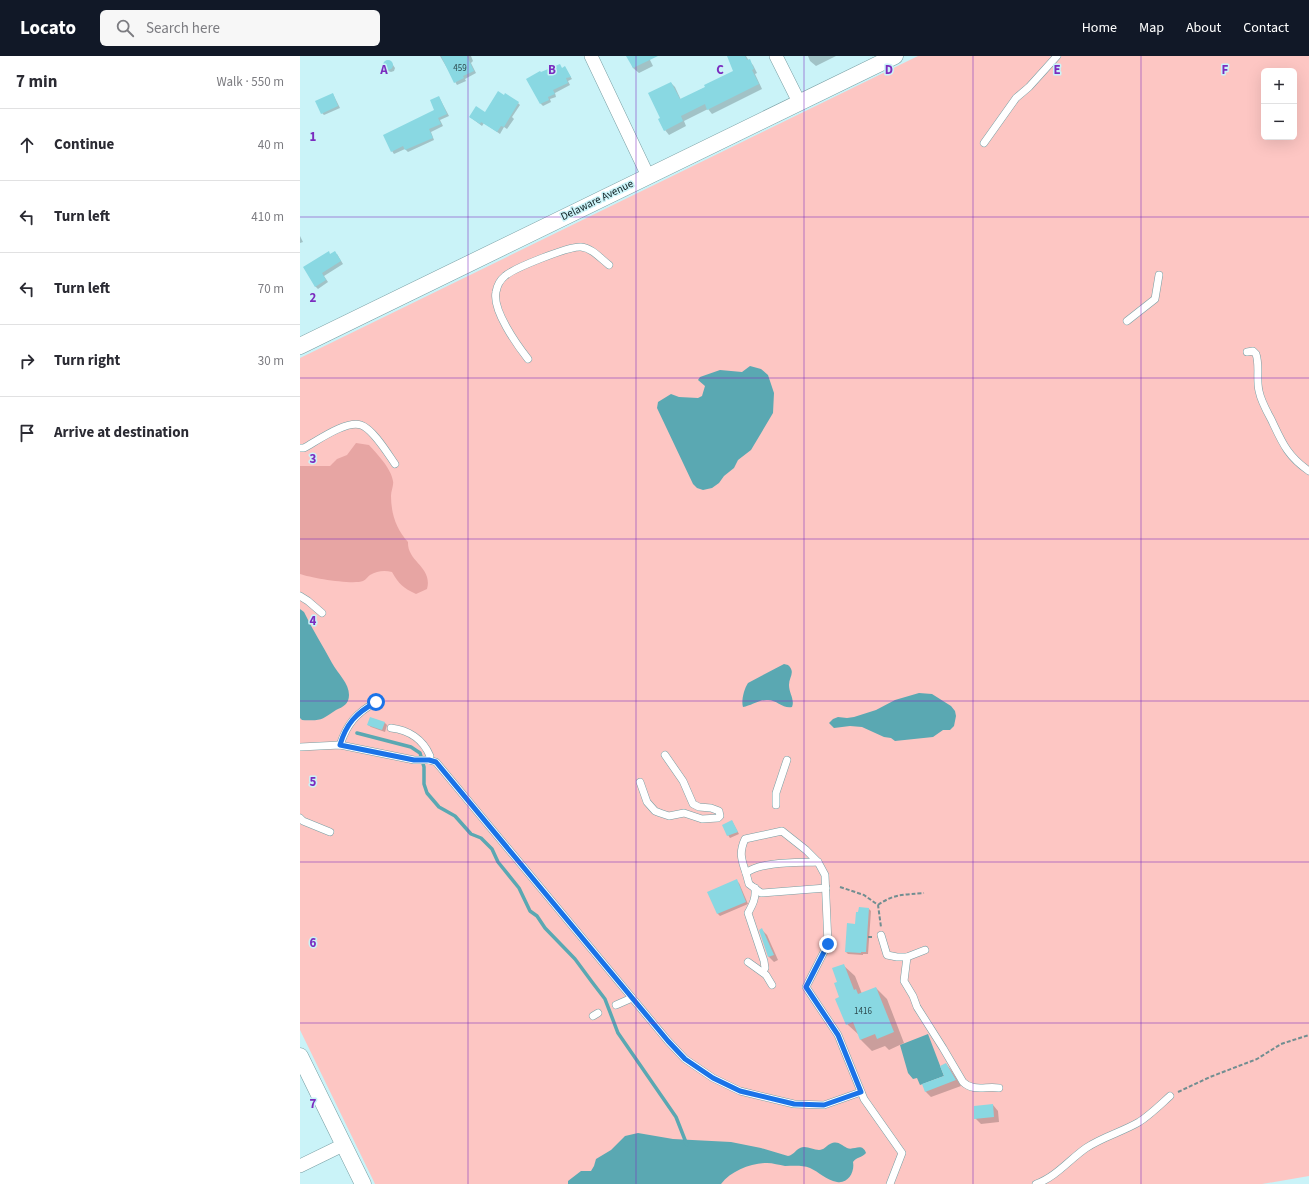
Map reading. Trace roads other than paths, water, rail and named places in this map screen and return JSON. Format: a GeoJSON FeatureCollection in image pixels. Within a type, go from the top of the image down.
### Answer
{"type":"FeatureCollection","features":[{"type":"Feature","properties":{"kind":"street"},"geometry":{"type":"LineString","coordinates":[[590,56],[648,176]]}},
{"type":"Feature","properties":{"kind":"street"},"geometry":{"type":"LineString","coordinates":[[776,56],[798,102]]}},
{"type":"Feature","properties":{"kind":"street","name":"Delaware Avenue"},"geometry":{"type":"LineString","coordinates":[[300,346],[895,56]]}},
{"type":"Feature","properties":{"kind":"street"},"geometry":{"type":"LineString","coordinates":[[300,1056],[363,1184]]}},
{"type":"Feature","properties":{"kind":"street"},"geometry":{"type":"LineString","coordinates":[[300,1166],[344,1145]]}},
{"type":"Feature","properties":{"kind":"lane"},"geometry":{"type":"LineString","coordinates":[[984,143],[1016,98],[1029,87],[1057,56]]}},
{"type":"Feature","properties":{"kind":"lane"},"geometry":{"type":"LineString","coordinates":[[528,359],[510,332],[496,302],[498,283],[505,276],[515,271],[569,248],[581,247],[590,250],[609,265]]}},
{"type":"Feature","properties":{"kind":"lane"},"geometry":{"type":"LineString","coordinates":[[1127,321],[1155,299],[1159,275]]}},
{"type":"Feature","properties":{"kind":"lane"},"geometry":{"type":"LineString","coordinates":[[1247,352],[1253,351],[1256,354],[1260,394],[1278,436],[1294,460],[1309,471]]}},
{"type":"Feature","properties":{"kind":"lane"},"geometry":{"type":"LineString","coordinates":[[300,448],[304,448],[345,426],[354,424],[361,425],[368,429],[395,464]]}},
{"type":"Feature","properties":{"kind":"lane"},"geometry":{"type":"LineString","coordinates":[[300,596],[322,613]]}},
{"type":"Feature","properties":{"kind":"lane"},"geometry":{"type":"LineString","coordinates":[[340,745],[345,730],[352,720],[366,707],[376,702]]}},
{"type":"Feature","properties":{"kind":"lane"},"geometry":{"type":"LineString","coordinates":[[391,728],[399,729],[422,742],[427,748],[430,756],[429,760]]}},
{"type":"Feature","properties":{"kind":"lane"},"geometry":{"type":"LineString","coordinates":[[300,747],[340,745],[414,760],[429,760],[436,762],[668,1041],[685,1059],[713,1078],[740,1091],[794,1104],[824,1105],[861,1092]]}},
{"type":"Feature","properties":{"kind":"lane"},"geometry":{"type":"LineString","coordinates":[[665,756],[683,781],[690,801],[695,806],[715,809],[719,811],[720,816],[718,818],[702,819],[684,813]]}},
{"type":"Feature","properties":{"kind":"lane"},"geometry":{"type":"LineString","coordinates":[[776,805],[776,793],[787,760]]}},
{"type":"Feature","properties":{"kind":"lane"},"geometry":{"type":"LineString","coordinates":[[640,782],[647,802],[655,810],[669,816],[684,813],[699,807]]}},
{"type":"Feature","properties":{"kind":"lane"},"geometry":{"type":"LineString","coordinates":[[300,818],[330,832]]}},
{"type":"Feature","properties":{"kind":"lane"},"geometry":{"type":"LineString","coordinates":[[826,888],[761,892],[749,884],[741,860],[742,847],[745,839],[782,832],[806,850],[818,862],[825,875],[826,888],[828,944],[806,987],[838,1035],[864,1099],[902,1153],[890,1184]]}},
{"type":"Feature","properties":{"kind":"lane"},"geometry":{"type":"LineString","coordinates":[[746,873],[752,868],[764,865],[818,862]]}},
{"type":"Feature","properties":{"kind":"lane"},"geometry":{"type":"LineString","coordinates":[[755,888],[756,896],[748,913],[764,961],[765,968],[763,972]]}},
{"type":"Feature","properties":{"kind":"lane"},"geometry":{"type":"LineString","coordinates":[[881,935],[887,955],[897,958],[907,958],[925,950]]}},
{"type":"Feature","properties":{"kind":"lane"},"geometry":{"type":"LineString","coordinates":[[907,958],[904,981],[913,996],[917,1007],[963,1082],[966,1086],[973,1088],[999,1088]]}},
{"type":"Feature","properties":{"kind":"lane"},"geometry":{"type":"LineString","coordinates":[[748,962],[763,972],[768,977],[772,985]]}},
{"type":"Feature","properties":{"kind":"lane"},"geometry":{"type":"LineString","coordinates":[[616,1005],[632,998]]}},
{"type":"Feature","properties":{"kind":"lane"},"geometry":{"type":"LineString","coordinates":[[1036,1184],[1058,1171],[1088,1147],[1104,1137],[1124,1130],[1139,1122],[1170,1096]]}},
{"type":"Feature","properties":{"kind":"water"},"geometry":{"type":"Polygon","coordinates":[[[750,366],[761,369],[768,375],[774,393],[773,413],[751,450],[738,460],[734,468],[724,476],[719,483],[712,488],[703,490],[697,488],[693,484],[657,408],[658,402],[671,394],[679,397],[698,398],[702,396],[705,386],[698,380],[700,377],[720,370],[742,372],[750,366]]]}},
{"type":"Feature","properties":{"kind":"water"},"geometry":{"type":"Polygon","coordinates":[[[300,609],[304,612],[310,625],[349,691],[349,698],[345,705],[318,720],[302,720],[300,718],[300,609]]]}},
{"type":"Feature","properties":{"kind":"water"},"geometry":{"type":"Polygon","coordinates":[[[784,664],[788,665],[792,670],[789,685],[793,702],[792,707],[786,707],[771,700],[765,700],[743,707],[743,695],[748,683],[784,664]]]}},
{"type":"Feature","properties":{"kind":"water"},"geometry":{"type":"Polygon","coordinates":[[[919,693],[932,694],[951,706],[955,711],[956,716],[954,726],[950,730],[943,730],[933,737],[895,741],[862,727],[850,726],[834,728],[829,723],[838,717],[854,717],[876,710],[895,700],[919,693]]]}},
{"type":"Feature","properties":{"kind":"water"},"geometry":{"type":"Polygon","coordinates":[[[928,1034],[944,1076],[920,1085],[917,1078],[913,1079],[908,1073],[900,1045],[928,1034]]]}},
{"type":"Feature","properties":{"kind":"water"},"geometry":{"type":"Polygon","coordinates":[[[638,1133],[673,1139],[731,1142],[761,1148],[788,1156],[792,1155],[802,1147],[821,1150],[830,1144],[835,1143],[839,1143],[850,1149],[860,1147],[866,1153],[854,1160],[852,1173],[847,1179],[841,1182],[829,1180],[807,1167],[761,1163],[748,1166],[730,1175],[721,1184],[568,1184],[568,1181],[581,1171],[591,1171],[596,1159],[611,1150],[625,1136],[638,1133]]]}},
{"type":"Feature","properties":{"kind":"waterway"},"geometry":{"type":"LineString","coordinates":[[357,733],[411,747],[420,753],[424,767],[424,784],[427,793],[439,807],[455,816],[471,834],[481,838],[492,849],[498,862],[519,888],[530,911],[537,916],[545,928],[575,959],[605,999],[618,1033],[676,1117],[687,1145]]}}]}
